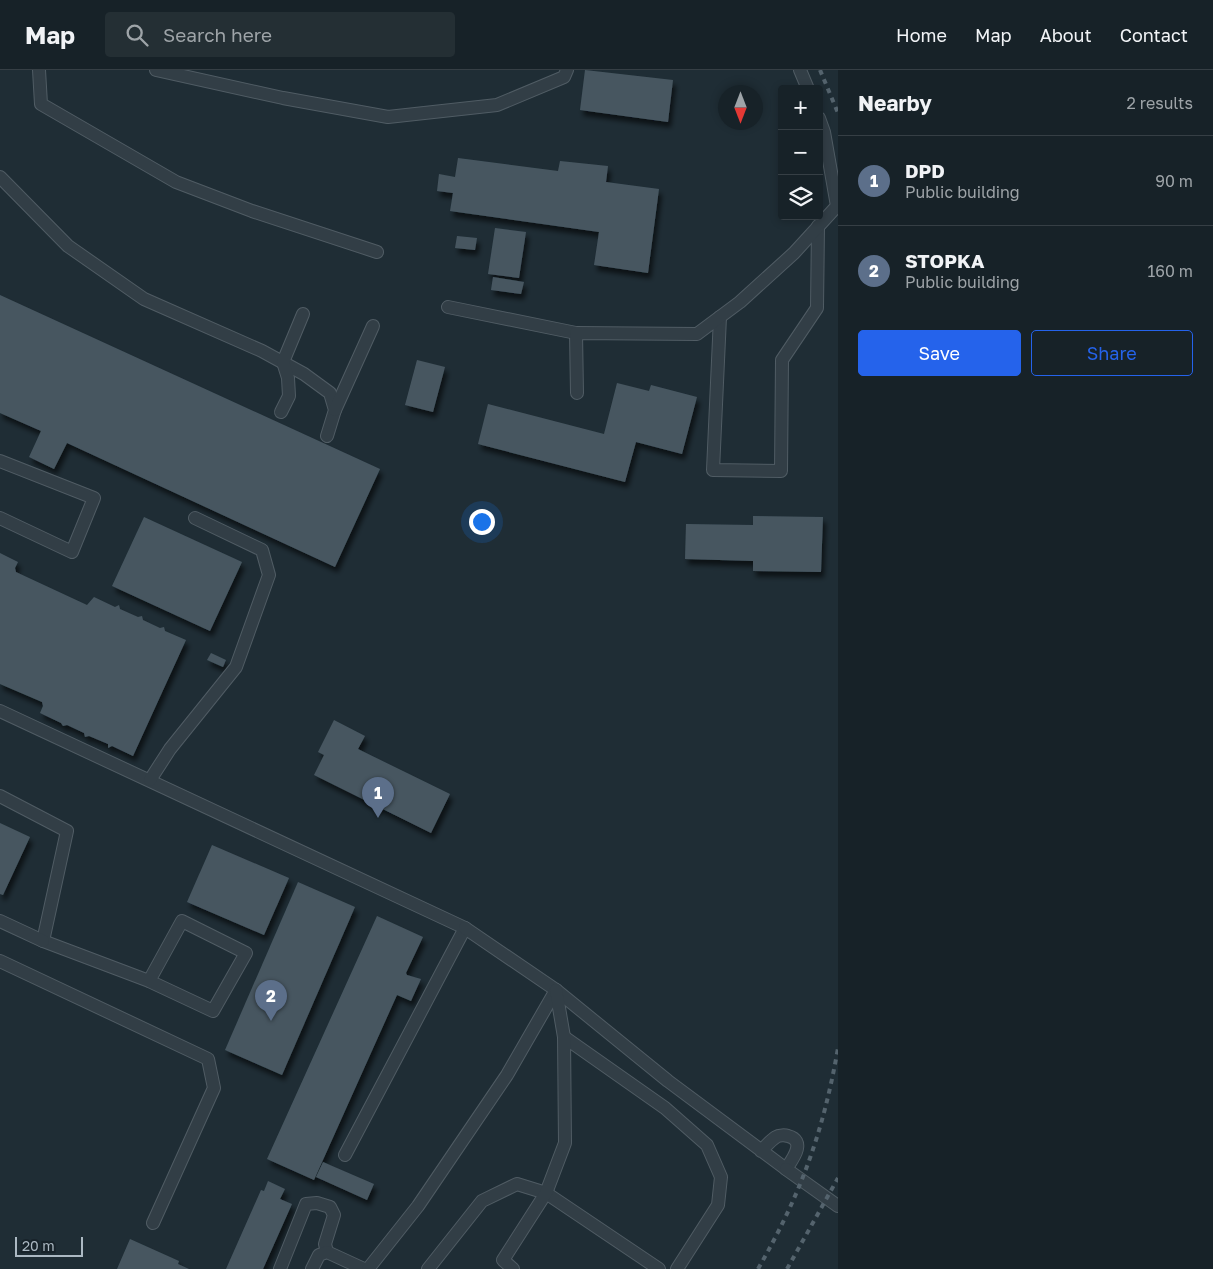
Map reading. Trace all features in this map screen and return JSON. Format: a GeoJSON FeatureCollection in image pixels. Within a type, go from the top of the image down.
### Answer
{"type":"FeatureCollection","features":[{"type":"Feature","properties":{"kind":"lane"},"geometry":{"type":"LineString","coordinates":[[39,70],[41,104],[176,182],[252,211],[377,252]]}},
{"type":"Feature","properties":{"kind":"lane"},"geometry":{"type":"LineString","coordinates":[[156,70],[283,98],[388,117],[497,106],[564,77],[567,70]]}},
{"type":"Feature","properties":{"kind":"lane"},"geometry":{"type":"LineString","coordinates":[[800,70],[806,85]]}},
{"type":"Feature","properties":{"kind":"lane"},"geometry":{"type":"LineString","coordinates":[[448,307],[576,333],[697,334],[740,302],[787,259],[837,206],[823,129]]}},
{"type":"Feature","properties":{"kind":"lane"},"geometry":{"type":"LineString","coordinates":[[0,177],[68,246],[144,299],[218,330],[283,362],[330,393],[335,410]]}},
{"type":"Feature","properties":{"kind":"lane"},"geometry":{"type":"LineString","coordinates":[[720,317],[712,470],[781,471],[782,360],[817,308],[818,226]]}},
{"type":"Feature","properties":{"kind":"lane"},"geometry":{"type":"LineString","coordinates":[[281,412],[289,396],[288,378],[283,362],[303,314]]}},
{"type":"Feature","properties":{"kind":"lane"},"geometry":{"type":"LineString","coordinates":[[327,436],[335,410],[373,326]]}},
{"type":"Feature","properties":{"kind":"lane"},"geometry":{"type":"LineString","coordinates":[[576,333],[577,393]]}},
{"type":"Feature","properties":{"kind":"lane"},"geometry":{"type":"LineString","coordinates":[[0,461],[94,498],[72,552],[0,518]]}},
{"type":"Feature","properties":{"kind":"lane"},"geometry":{"type":"LineString","coordinates":[[150,780],[170,750],[236,667],[269,575],[262,550],[195,518]]}},
{"type":"Feature","properties":{"kind":"lane"},"geometry":{"type":"LineString","coordinates":[[0,711],[465,928],[556,990],[668,1081],[786,1170],[838,1206]]}},
{"type":"Feature","properties":{"kind":"lane"},"geometry":{"type":"LineString","coordinates":[[0,796],[67,830],[43,941]]}},
{"type":"Feature","properties":{"kind":"lane"},"geometry":{"type":"LineString","coordinates":[[0,921],[43,941],[149,981],[213,1011],[246,953],[182,921],[149,981]]}},
{"type":"Feature","properties":{"kind":"lane"},"geometry":{"type":"LineString","coordinates":[[345,1155],[465,928]]}},
{"type":"Feature","properties":{"kind":"lane"},"geometry":{"type":"LineString","coordinates":[[0,961],[208,1059],[214,1088],[153,1223]]}},
{"type":"Feature","properties":{"kind":"lane"},"geometry":{"type":"LineString","coordinates":[[513,1269],[502,1260],[546,1193],[565,1143],[564,1037],[556,990]]}},
{"type":"Feature","properties":{"kind":"lane"},"geometry":{"type":"LineString","coordinates":[[368,1269],[418,1206],[507,1075],[556,990]]}},
{"type":"Feature","properties":{"kind":"lane"},"geometry":{"type":"LineString","coordinates":[[564,1037],[665,1108],[707,1144],[721,1176],[718,1205],[677,1269]]}},
{"type":"Feature","properties":{"kind":"lane"},"geometry":{"type":"LineString","coordinates":[[761,1150],[777,1136],[787,1135],[794,1139],[798,1144],[797,1152],[786,1170]]}},
{"type":"Feature","properties":{"kind":"lane"},"geometry":{"type":"LineString","coordinates":[[428,1269],[482,1202],[517,1184],[546,1193],[659,1269]]}},
{"type":"Feature","properties":{"kind":"lane"},"geometry":{"type":"LineString","coordinates":[[280,1269],[306,1204],[316,1203],[330,1207],[334,1215],[325,1244],[326,1252]]}},
{"type":"Feature","properties":{"kind":"lane"},"geometry":{"type":"LineString","coordinates":[[312,1269],[319,1255],[326,1252],[364,1269]]}},
{"type":"Feature","properties":{"kind":"building"},"geometry":{"type":"Polygon","coordinates":[[[585,70],[673,80],[668,122],[580,110],[585,70]]]}},
{"type":"Feature","properties":{"kind":"building"},"geometry":{"type":"Polygon","coordinates":[[[458,158],[558,171],[560,161],[608,166],[606,182],[659,189],[648,273],[594,265],[599,232],[450,211],[453,193],[437,191],[439,174],[455,177],[458,158]]]}},
{"type":"Feature","properties":{"kind":"building"},"geometry":{"type":"Polygon","coordinates":[[[495,228],[526,232],[519,278],[488,274],[495,228]]]}},
{"type":"Feature","properties":{"kind":"building"},"geometry":{"type":"Polygon","coordinates":[[[457,236],[477,238],[475,250],[455,248],[457,236]]]}},
{"type":"Feature","properties":{"kind":"building"},"geometry":{"type":"Polygon","coordinates":[[[493,277],[524,282],[521,294],[491,290],[493,277]]]}},
{"type":"Feature","properties":{"kind":"building"},"geometry":{"type":"Polygon","coordinates":[[[0,295],[380,469],[335,567],[67,443],[54,469],[29,457],[41,431],[0,413],[0,295]]]}},
{"type":"Feature","properties":{"kind":"building"},"geometry":{"type":"Polygon","coordinates":[[[417,360],[445,367],[433,412],[405,405],[417,360]]]}},
{"type":"Feature","properties":{"kind":"building"},"geometry":{"type":"Polygon","coordinates":[[[617,383],[649,391],[651,385],[697,397],[682,454],[636,442],[625,482],[478,444],[488,404],[604,434],[617,383]]]}},
{"type":"Feature","properties":{"kind":"building"},"geometry":{"type":"Polygon","coordinates":[[[753,516],[823,517],[821,572],[753,571],[753,561],[685,559],[686,524],[753,525],[753,516]]]}},
{"type":"Feature","properties":{"kind":"building"},"geometry":{"type":"Polygon","coordinates":[[[144,517],[242,562],[210,631],[112,586],[144,517]]]}},
{"type":"Feature","properties":{"kind":"building"},"geometry":{"type":"Polygon","coordinates":[[[0,553],[18,562],[15,568],[16,572],[87,605],[94,597],[115,607],[119,605],[120,609],[138,617],[142,616],[143,620],[160,628],[164,627],[165,631],[186,640],[133,756],[112,746],[108,748],[108,744],[89,736],[85,737],[84,733],[67,725],[63,726],[61,723],[40,713],[43,706],[42,702],[0,684],[0,553]]]}},
{"type":"Feature","properties":{"kind":"building"},"geometry":{"type":"Polygon","coordinates":[[[211,653],[226,660],[223,667],[207,660],[211,653]]]}},
{"type":"Feature","properties":{"kind":"building"},"geometry":{"type":"Polygon","coordinates":[[[334,720],[365,736],[358,749],[450,794],[431,833],[314,775],[324,755],[318,752],[334,720]]]}},
{"type":"Feature","properties":{"kind":"building"},"geometry":{"type":"Polygon","coordinates":[[[0,823],[30,837],[3,895],[0,894],[0,823]]]}},
{"type":"Feature","properties":{"kind":"building"},"geometry":{"type":"Polygon","coordinates":[[[212,845],[289,878],[264,935],[187,902],[212,845]]]}},
{"type":"Feature","properties":{"kind":"building"},"geometry":{"type":"Polygon","coordinates":[[[298,882],[355,907],[282,1075],[225,1050],[298,882]]]}},
{"type":"Feature","properties":{"kind":"building"},"geometry":{"type":"Polygon","coordinates":[[[377,916],[423,937],[406,973],[421,979],[411,1001],[397,995],[314,1180],[267,1159],[377,916]]]}},
{"type":"Feature","properties":{"kind":"building"},"geometry":{"type":"Polygon","coordinates":[[[323,1162],[374,1184],[367,1200],[316,1177],[323,1162]]]}},
{"type":"Feature","properties":{"kind":"building"},"geometry":{"type":"Polygon","coordinates":[[[268,1181],[285,1189],[280,1199],[292,1204],[263,1269],[226,1269],[261,1190],[264,1191],[268,1181]]]}},
{"type":"Feature","properties":{"kind":"building"},"geometry":{"type":"Polygon","coordinates":[[[130,1239],[179,1261],[178,1264],[189,1269],[117,1269],[130,1239]]]}},
{"type":"Feature","properties":{"kind":"railway"},"geometry":{"type":"LineString","coordinates":[[820,70],[838,113]]}},
{"type":"Feature","properties":{"kind":"railway"},"geometry":{"type":"LineString","coordinates":[[758,1269],[787,1215],[808,1162],[825,1108],[838,1048]]}},
{"type":"Feature","properties":{"kind":"railway"},"geometry":{"type":"LineString","coordinates":[[787,1269],[838,1178]]}},
{"type":"Feature","properties":{"kind":"place","name":"DPD"},"geometry":{"type":"Point","coordinates":[378,818]}},
{"type":"Feature","properties":{"kind":"place","name":"STOPKA"},"geometry":{"type":"Point","coordinates":[271,1021]}}]}
